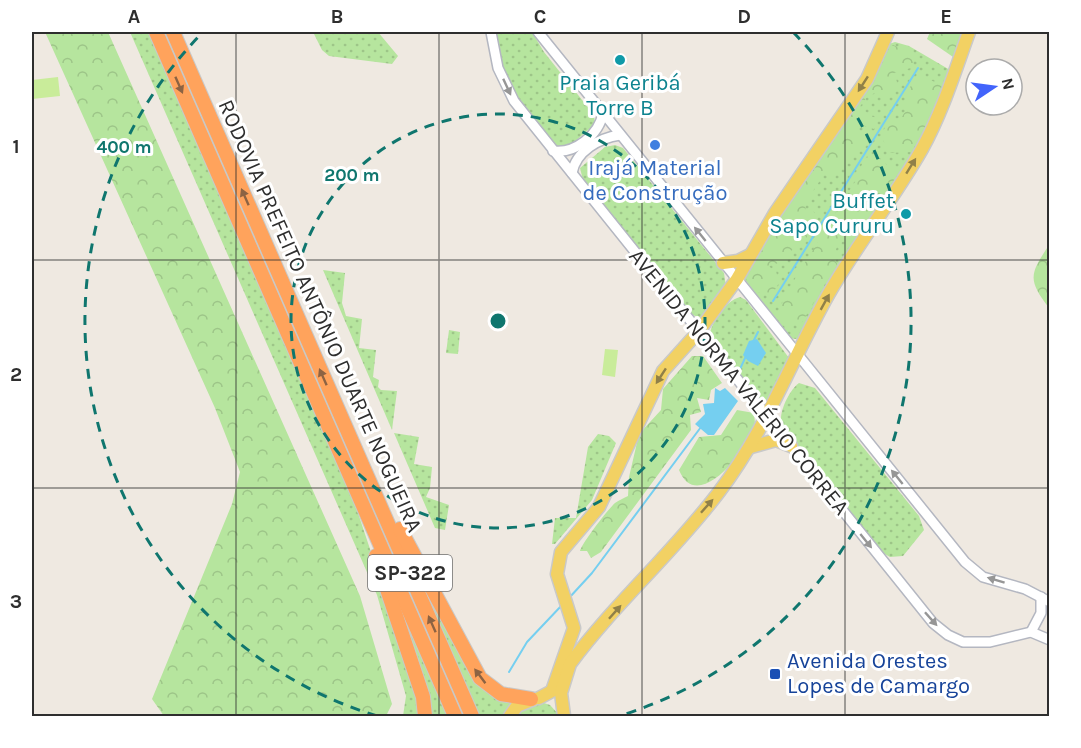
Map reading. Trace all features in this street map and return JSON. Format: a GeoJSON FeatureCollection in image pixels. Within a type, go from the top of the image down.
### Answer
{"type":"FeatureCollection","features":[{"type":"Feature","properties":{"kind":"highway","name":"RODOVIA PREFEITO ANTÔNIO DUARTE NOGUEIRA"},"geometry":{"type":"LineString","coordinates":[[156,32],[455,717]]}},
{"type":"Feature","properties":{"kind":"highway","name":"RODOVIA PREFEITO ANTÔNIO DUARTE NOGUEIRA"},"geometry":{"type":"LineString","coordinates":[[172,32],[472,717]]}},
{"type":"Feature","properties":{"kind":"highway"},"geometry":{"type":"LineString","coordinates":[[347,431],[480,678],[501,694],[535,699]]}},
{"type":"Feature","properties":{"kind":"highway"},"geometry":{"type":"LineString","coordinates":[[332,436],[416,674],[423,697],[425,717]]}},
{"type":"Feature","properties":{"kind":"main road"},"geometry":{"type":"LineString","coordinates":[[510,717],[517,706],[552,691],[561,660],[572,638],[574,628],[557,574],[561,552],[599,507],[659,379],[699,331],[737,279],[775,213],[867,79],[888,32]]}},
{"type":"Feature","properties":{"kind":"main road"},"geometry":{"type":"LineString","coordinates":[[564,716],[561,693],[570,664],[717,495],[751,447],[768,418],[796,353],[856,249],[880,216],[922,149],[938,115],[969,32]]}},
{"type":"Feature","properties":{"kind":"main road"},"geometry":{"type":"LineString","coordinates":[[723,263],[738,261],[751,254]]}},
{"type":"Feature","properties":{"kind":"main road"},"geometry":{"type":"LineString","coordinates":[[751,447],[776,440],[790,446]]}},
{"type":"Feature","properties":{"kind":"main road"},"geometry":{"type":"LineString","coordinates":[[535,699],[554,704],[564,716]]}},
{"type":"Feature","properties":{"kind":"street","name":"AVENIDA NORMA VALÉRIO CORREA"},"geometry":{"type":"LineString","coordinates":[[490,32],[498,68],[513,101],[926,615],[948,635],[963,642],[990,642],[1032,632]]}},
{"type":"Feature","properties":{"kind":"street"},"geometry":{"type":"LineString","coordinates":[[538,32],[965,562],[983,577],[1050,602]]}},
{"type":"Feature","properties":{"kind":"street"},"geometry":{"type":"LineString","coordinates":[[553,151],[564,153],[573,149],[598,130],[603,113]]}},
{"type":"Feature","properties":{"kind":"street"},"geometry":{"type":"LineString","coordinates":[[572,173],[577,158],[590,147],[608,137],[620,135]]}},
{"type":"Feature","properties":{"kind":"street"},"geometry":{"type":"LineString","coordinates":[[1041,597],[1041,613],[1032,632],[1050,640]]}},
{"type":"Feature","properties":{"kind":"green space"},"geometry":{"type":"Polygon","coordinates":[[[45,32],[108,32],[360,596],[392,704],[386,716],[164,716],[152,699],[232,504],[240,472],[215,408],[45,32]]]}},
{"type":"Feature","properties":{"kind":"green space"},"geometry":{"type":"Polygon","coordinates":[[[130,32],[148,32],[358,513],[417,690],[423,716],[403,716],[406,696],[377,595],[130,32]]]}},
{"type":"Feature","properties":{"kind":"green space"},"geometry":{"type":"Polygon","coordinates":[[[158,32],[166,32],[466,716],[460,716],[158,32]]]}},
{"type":"Feature","properties":{"kind":"green space"},"geometry":{"type":"Polygon","coordinates":[[[313,32],[378,32],[398,56],[392,64],[329,56],[322,50],[313,32]]]}},
{"type":"Feature","properties":{"kind":"green space"},"geometry":{"type":"Polygon","coordinates":[[[494,32],[532,32],[544,52],[594,115],[595,124],[565,150],[560,151],[537,123],[510,83],[503,68],[494,32]]]}},
{"type":"Feature","properties":{"kind":"green space"},"geometry":{"type":"Polygon","coordinates":[[[930,32],[961,32],[956,59],[927,39],[930,32]]]}},
{"type":"Feature","properties":{"kind":"green space"},"geometry":{"type":"Polygon","coordinates":[[[895,42],[909,46],[950,70],[942,97],[911,159],[802,336],[796,339],[789,338],[743,277],[886,45],[895,42]]]}},
{"type":"Feature","properties":{"kind":"green space"},"geometry":{"type":"Polygon","coordinates":[[[893,45],[911,52],[914,67],[894,73],[897,82],[893,92],[882,99],[878,91],[866,98],[859,108],[876,118],[874,129],[861,125],[855,127],[857,133],[863,137],[864,143],[837,173],[825,173],[805,203],[806,213],[812,210],[818,217],[801,247],[790,251],[782,262],[768,266],[776,271],[779,283],[773,293],[755,292],[744,276],[779,214],[873,84],[888,49],[893,45]]]}},
{"type":"Feature","properties":{"kind":"green space"},"geometry":{"type":"Polygon","coordinates":[[[58,77],[60,96],[32,99],[32,80],[58,77]]]}},
{"type":"Feature","properties":{"kind":"green space"},"geometry":{"type":"Polygon","coordinates":[[[922,77],[943,85],[926,129],[911,152],[889,153],[881,135],[889,120],[901,118],[907,109],[908,90],[922,77]]]}},
{"type":"Feature","properties":{"kind":"green space"},"geometry":{"type":"Polygon","coordinates":[[[615,145],[623,148],[724,273],[726,287],[703,318],[692,315],[583,180],[580,168],[605,147],[615,145]]]}},
{"type":"Feature","properties":{"kind":"green space"},"geometry":{"type":"Polygon","coordinates":[[[874,154],[887,165],[902,168],[857,237],[842,242],[836,249],[837,264],[801,324],[789,324],[780,315],[783,298],[858,177],[866,157],[874,154]]]}},
{"type":"Feature","properties":{"kind":"green space"},"geometry":{"type":"Polygon","coordinates":[[[1049,245],[1050,308],[1034,283],[1035,270],[1049,245]]]}},
{"type":"Feature","properties":{"kind":"green space"},"geometry":{"type":"Polygon","coordinates":[[[323,270],[345,273],[342,303],[346,316],[362,319],[359,348],[376,350],[373,377],[379,380],[378,387],[381,390],[397,391],[392,430],[323,270]]]}},
{"type":"Feature","properties":{"kind":"green space"},"geometry":{"type":"Polygon","coordinates":[[[740,297],[746,300],[789,358],[768,407],[763,405],[709,339],[712,326],[719,314],[729,303],[740,297]]]}},
{"type":"Feature","properties":{"kind":"green space"},"geometry":{"type":"Polygon","coordinates":[[[449,330],[460,332],[458,354],[446,353],[449,330]]]}},
{"type":"Feature","properties":{"kind":"green space"},"geometry":{"type":"Polygon","coordinates":[[[605,349],[618,350],[615,377],[602,375],[605,349]]]}},
{"type":"Feature","properties":{"kind":"green space"},"geometry":{"type":"Polygon","coordinates":[[[692,356],[703,356],[722,383],[711,390],[709,400],[697,398],[701,412],[690,415],[691,430],[601,552],[591,558],[587,551],[580,551],[582,547],[612,506],[628,496],[629,477],[639,434],[661,410],[663,389],[692,356]]]}},
{"type":"Feature","properties":{"kind":"green space"},"geometry":{"type":"Polygon","coordinates":[[[799,383],[815,388],[919,516],[924,530],[903,556],[890,557],[883,553],[782,426],[781,416],[785,403],[791,391],[799,383]]]}},
{"type":"Feature","properties":{"kind":"green space"},"geometry":{"type":"Polygon","coordinates":[[[737,410],[754,413],[755,425],[742,450],[721,474],[709,482],[697,485],[687,482],[679,470],[699,437],[721,435],[737,410]]]}},
{"type":"Feature","properties":{"kind":"green space"},"geometry":{"type":"Polygon","coordinates":[[[394,433],[419,437],[414,464],[432,467],[430,488],[426,497],[449,505],[445,530],[435,528],[394,433]]]}},
{"type":"Feature","properties":{"kind":"green space"},"geometry":{"type":"Polygon","coordinates":[[[598,434],[609,436],[616,443],[592,500],[555,544],[552,544],[555,518],[576,518],[588,447],[598,434]]]}},
{"type":"Feature","properties":{"kind":"green space"},"geometry":{"type":"Polygon","coordinates":[[[415,571],[474,676],[518,701],[506,716],[480,716],[415,571]]]}},
{"type":"Feature","properties":{"kind":"green space"},"geometry":{"type":"Polygon","coordinates":[[[394,591],[448,716],[429,716],[394,591]]]}},
{"type":"Feature","properties":{"kind":"green space"},"geometry":{"type":"Polygon","coordinates":[[[541,702],[550,705],[560,716],[514,716],[523,706],[541,702]]]}},
{"type":"Feature","properties":{"kind":"water"},"geometry":{"type":"Polygon","coordinates":[[[757,339],[766,353],[758,366],[748,361],[743,355],[749,341],[757,339]]]}},
{"type":"Feature","properties":{"kind":"water"},"geometry":{"type":"Polygon","coordinates":[[[715,388],[720,391],[725,388],[738,401],[714,435],[708,435],[695,424],[705,414],[703,404],[714,403],[715,388]]]}},
{"type":"Feature","properties":{"kind":"waterway"},"geometry":{"type":"LineString","coordinates":[[773,301],[918,68]]}},
{"type":"Feature","properties":{"kind":"waterway"},"geometry":{"type":"LineString","coordinates":[[753,342],[758,332]]}},
{"type":"Feature","properties":{"kind":"waterway"},"geometry":{"type":"LineString","coordinates":[[740,369],[746,356]]}},
{"type":"Feature","properties":{"kind":"waterway"},"geometry":{"type":"LineString","coordinates":[[569,598],[592,573],[701,427]]}},
{"type":"Feature","properties":{"kind":"waterway"},"geometry":{"type":"LineString","coordinates":[[509,672],[527,642],[563,604]]}},
{"type":"Feature","properties":{"kind":"place","name":"Praia Geribá Torre B"},"geometry":{"type":"Point","coordinates":[620,60]}},
{"type":"Feature","properties":{"kind":"place","name":"Irajá Material de Construção"},"geometry":{"type":"Point","coordinates":[655,145]}},
{"type":"Feature","properties":{"kind":"place","name":"Buffet Sapo Cururu"},"geometry":{"type":"Point","coordinates":[906,214]}},
{"type":"Feature","properties":{"kind":"place","name":"Avenida Orestes Lopes de Camargo"},"geometry":{"type":"Point","coordinates":[775,674]}}]}
